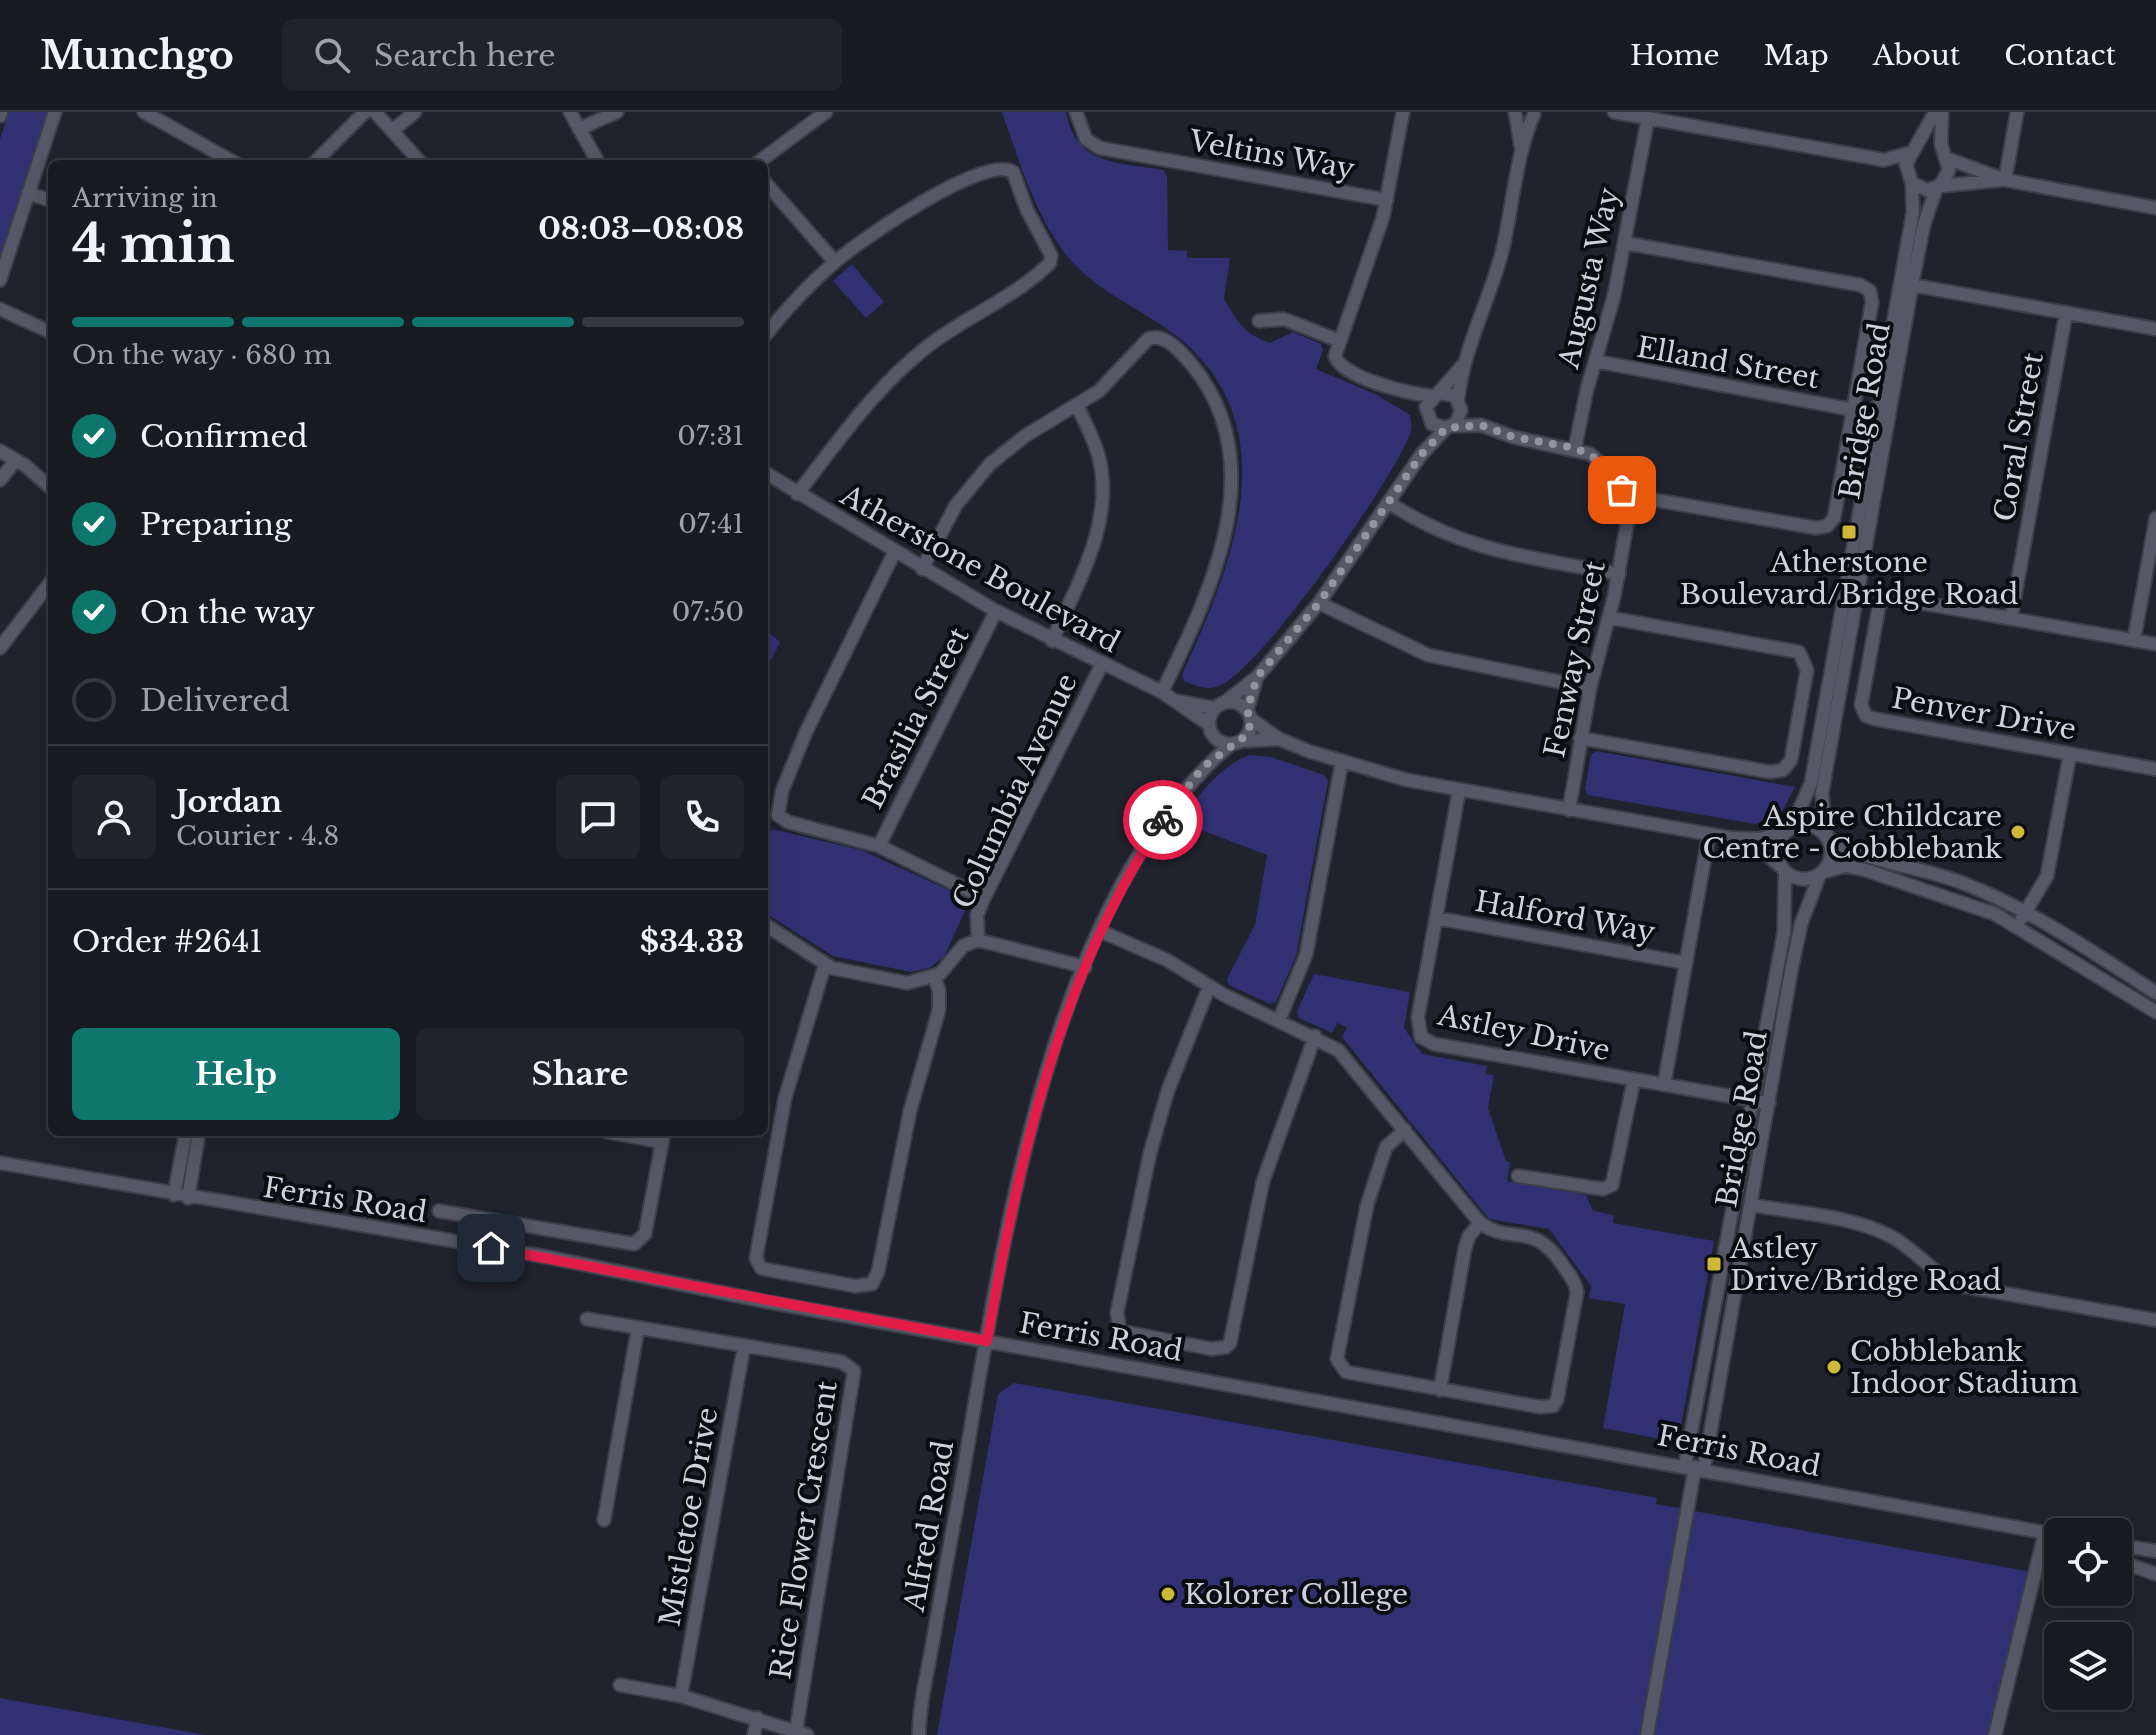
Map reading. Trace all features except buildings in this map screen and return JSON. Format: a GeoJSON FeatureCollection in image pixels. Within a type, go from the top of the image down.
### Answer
{"type":"FeatureCollection","features":[{"type":"Feature","properties":{"kind":"street"},"geometry":{"type":"LineString","coordinates":[[0,280],[55,112]]}},
{"type":"Feature","properties":{"kind":"street"},"geometry":{"type":"LineString","coordinates":[[144,112],[230,160]]}},
{"type":"Feature","properties":{"kind":"street"},"geometry":{"type":"LineString","coordinates":[[317,160],[365,112]]}},
{"type":"Feature","properties":{"kind":"street"},"geometry":{"type":"LineString","coordinates":[[375,112],[418,160]]}},
{"type":"Feature","properties":{"kind":"street"},"geometry":{"type":"LineString","coordinates":[[392,131],[415,112]]}},
{"type":"Feature","properties":{"kind":"street"},"geometry":{"type":"LineString","coordinates":[[570,112],[597,160]]}},
{"type":"Feature","properties":{"kind":"street"},"geometry":{"type":"LineString","coordinates":[[579,129],[617,112]]}},
{"type":"Feature","properties":{"kind":"street"},"geometry":{"type":"LineString","coordinates":[[761,160],[826,112]]}},
{"type":"Feature","properties":{"kind":"street","name":"Veltins Way"},"geometry":{"type":"LineString","coordinates":[[1076,112],[1086,139],[1100,148],[1387,200]]}},
{"type":"Feature","properties":{"kind":"street"},"geometry":{"type":"LineString","coordinates":[[1403,112],[1387,200],[1368,268],[1335,356],[1339,365],[1401,392],[1450,394],[1481,425]]}},
{"type":"Feature","properties":{"kind":"street"},"geometry":{"type":"LineString","coordinates":[[1203,767],[1210,729],[1220,705],[1257,677],[1319,603],[1391,504],[1421,455],[1459,419],[1464,364],[1502,252],[1522,150],[1535,113],[1516,112],[1522,150]]}},
{"type":"Feature","properties":{"kind":"street"},"geometry":{"type":"LineString","coordinates":[[1614,112],[1884,160],[1928,147],[2005,180],[2156,208]]}},
{"type":"Feature","properties":{"kind":"street"},"geometry":{"type":"LineString","coordinates":[[1910,180],[1906,164],[1935,112]]}},
{"type":"Feature","properties":{"kind":"street"},"geometry":{"type":"LineString","coordinates":[[1939,186],[1949,170],[1942,112]]}},
{"type":"Feature","properties":{"kind":"street"},"geometry":{"type":"LineString","coordinates":[[2005,180],[2017,112]]}},
{"type":"Feature","properties":{"kind":"street","name":"Augusta Way"},"geometry":{"type":"LineString","coordinates":[[1575,448],[1625,243],[1648,118]]}},
{"type":"Feature","properties":{"kind":"street"},"geometry":{"type":"LineString","coordinates":[[1884,160],[1921,189],[2005,180]]}},
{"type":"Feature","properties":{"kind":"street"},"geometry":{"type":"LineString","coordinates":[[768,332],[787,308],[835,262],[912,208],[952,187],[1001,168],[1013,172],[1052,259],[1017,292],[954,327],[886,382],[797,494]]}},
{"type":"Feature","properties":{"kind":"street","name":"Bridge Road"},"geometry":{"type":"LineString","coordinates":[[1788,830],[1811,782],[1913,212],[1910,180]]}},
{"type":"Feature","properties":{"kind":"street"},"geometry":{"type":"LineString","coordinates":[[768,186],[835,262]]}},
{"type":"Feature","properties":{"kind":"street","name":"Bridge Road"},"geometry":{"type":"LineString","coordinates":[[1826,836],[1822,793],[1912,285],[1924,224],[1939,186]]}},
{"type":"Feature","properties":{"kind":"street"},"geometry":{"type":"LineString","coordinates":[[28,193],[48,200]]}},
{"type":"Feature","properties":{"kind":"street"},"geometry":{"type":"LineString","coordinates":[[1401,392],[1428,418],[1449,427],[1481,425],[1513,437],[1575,448],[1603,462],[1619,484],[1626,501],[1655,500],[1816,528],[1827,526],[1834,518],[1872,302],[1866,287],[1625,243]]}},
{"type":"Feature","properties":{"kind":"street"},"geometry":{"type":"LineString","coordinates":[[1912,285],[2156,329]]}},
{"type":"Feature","properties":{"kind":"street"},"geometry":{"type":"LineString","coordinates":[[0,309],[48,331]]}},
{"type":"Feature","properties":{"kind":"street","name":"Coral Street"},"geometry":{"type":"LineString","coordinates":[[2011,618],[2066,313]]}},
{"type":"Feature","properties":{"kind":"street"},"geometry":{"type":"LineString","coordinates":[[1259,321],[1284,319],[1340,341]]}},
{"type":"Feature","properties":{"kind":"street"},"geometry":{"type":"LineString","coordinates":[[922,569],[956,505],[990,464],[1025,436],[1078,407],[1113,379],[1148,339],[1159,337],[1188,360],[1208,385],[1227,429],[1232,470],[1220,559],[1201,612],[1162,692]]}},
{"type":"Feature","properties":{"kind":"street","name":"Elland Street"},"geometry":{"type":"LineString","coordinates":[[1595,361],[1854,410]]}},
{"type":"Feature","properties":{"kind":"street"},"geometry":{"type":"LineString","coordinates":[[1421,455],[1428,418],[1427,403],[1464,364]]}},
{"type":"Feature","properties":{"kind":"street"},"geometry":{"type":"LineString","coordinates":[[1052,641],[1093,549],[1101,512],[1099,458],[1078,407]]}},
{"type":"Feature","properties":{"kind":"street"},"geometry":{"type":"LineString","coordinates":[[0,451],[48,486]]}},
{"type":"Feature","properties":{"kind":"street"},"geometry":{"type":"LineString","coordinates":[[0,480],[16,460]]}},
{"type":"Feature","properties":{"kind":"street","name":"Atherstone Boulevard"},"geometry":{"type":"LineString","coordinates":[[768,475],[894,553],[996,611],[1052,641],[1162,692],[1210,729]]}},
{"type":"Feature","properties":{"kind":"street","name":"Fenway Street"},"geometry":{"type":"LineString","coordinates":[[1569,810],[1590,688],[1611,618],[1627,524],[1626,501]]}},
{"type":"Feature","properties":{"kind":"street"},"geometry":{"type":"LineString","coordinates":[[1391,504],[1442,532],[1492,551],[1619,574]]}},
{"type":"Feature","properties":{"kind":"street"},"geometry":{"type":"LineString","coordinates":[[2134,640],[2156,518]]}},
{"type":"Feature","properties":{"kind":"street"},"geometry":{"type":"LineString","coordinates":[[894,553],[806,732],[778,808],[782,819],[788,822],[879,846],[984,898]]}},
{"type":"Feature","properties":{"kind":"street"},"geometry":{"type":"LineString","coordinates":[[0,648],[48,585]]}},
{"type":"Feature","properties":{"kind":"street","name":"Penver Drive"},"geometry":{"type":"LineString","coordinates":[[2156,644],[1894,597],[1884,599],[1874,635],[1863,713],[1875,719],[2156,769]]}},
{"type":"Feature","properties":{"kind":"street"},"geometry":{"type":"LineString","coordinates":[[1319,603],[1428,655],[1590,688]]}},
{"type":"Feature","properties":{"kind":"street","name":"Brasilia Street"},"geometry":{"type":"LineString","coordinates":[[879,846],[996,611]]}},
{"type":"Feature","properties":{"kind":"street"},"geometry":{"type":"LineString","coordinates":[[1580,738],[1770,772],[1783,770],[1791,760],[1807,670],[1799,652],[1611,618]]}},
{"type":"Feature","properties":{"kind":"street","name":"Columbia Avenue"},"geometry":{"type":"LineString","coordinates":[[978,940],[977,915],[984,898],[1102,664]]}},
{"type":"Feature","properties":{"kind":"street"},"geometry":{"type":"LineString","coordinates":[[1203,767],[1248,734],[1257,677]]}},
{"type":"Feature","properties":{"kind":"street","name":"Atherstone Boulevard"},"geometry":{"type":"LineString","coordinates":[[1177,701],[1220,705]]}},
{"type":"Feature","properties":{"kind":"street"},"geometry":{"type":"LineString","coordinates":[[1220,705],[1235,703],[1279,739],[1342,761],[1459,791],[1731,838],[1770,838],[1806,824],[1867,858],[1934,873],[2026,912],[2156,993]]}},
{"type":"Feature","properties":{"kind":"street"},"geometry":{"type":"LineString","coordinates":[[1210,729],[1236,743],[1279,739]]}},
{"type":"Feature","properties":{"kind":"street"},"geometry":{"type":"LineString","coordinates":[[2017,926],[2047,876],[2070,754]]}},
{"type":"Feature","properties":{"kind":"street"},"geometry":{"type":"LineString","coordinates":[[1279,1020],[1306,955],[1342,761]]}},
{"type":"Feature","properties":{"kind":"street","name":"Alfred Road"},"geometry":{"type":"LineString","coordinates":[[919,1735],[987,1341],[1033,1116],[1100,931],[1152,836],[1203,767]]}},
{"type":"Feature","properties":{"kind":"street","name":"Astley Drive"},"geometry":{"type":"LineString","coordinates":[[1459,791],[1417,1025],[1425,1041],[1769,1103]]}},
{"type":"Feature","properties":{"kind":"street"},"geometry":{"type":"LineString","coordinates":[[1784,871],[1777,854],[1788,830]]}},
{"type":"Feature","properties":{"kind":"street"},"geometry":{"type":"LineString","coordinates":[[1664,1085],[1709,834]]}},
{"type":"Feature","properties":{"kind":"street"},"geometry":{"type":"LineString","coordinates":[[1821,873],[1831,855],[1826,836]]}},
{"type":"Feature","properties":{"kind":"street"},"geometry":{"type":"LineString","coordinates":[[1731,838],[1762,852],[1784,871],[1806,879],[1846,866],[1953,896],[2017,926],[2156,1012]]}},
{"type":"Feature","properties":{"kind":"street","name":"Bridge Road"},"geometry":{"type":"LineString","coordinates":[[1647,1735],[1784,932],[1784,871]]}},
{"type":"Feature","properties":{"kind":"street","name":"Bridge Road"},"geometry":{"type":"LineString","coordinates":[[1695,1467],[1751,1205],[1801,924],[1821,873]]}},
{"type":"Feature","properties":{"kind":"street","name":"Halford Way"},"geometry":{"type":"LineString","coordinates":[[1436,918],[1686,963]]}},
{"type":"Feature","properties":{"kind":"street"},"geometry":{"type":"LineString","coordinates":[[768,927],[825,964],[846,972],[907,983],[934,977],[948,967],[963,946],[978,940],[1085,967]]}},
{"type":"Feature","properties":{"kind":"street"},"geometry":{"type":"LineString","coordinates":[[1100,931],[1167,960],[1209,987],[1315,1036],[1338,1050],[1405,1130],[1480,1223],[1546,1243],[1574,1281],[1576,1301],[1557,1400],[1553,1406],[1540,1407],[1346,1372],[1337,1363],[1367,1205],[1386,1147],[1405,1130]]}},
{"type":"Feature","properties":{"kind":"street"},"geometry":{"type":"LineString","coordinates":[[825,964],[785,1098],[756,1258],[761,1268],[855,1286],[872,1284],[878,1274],[910,1111],[939,1010],[941,998],[934,977]]}},
{"type":"Feature","properties":{"kind":"street"},"geometry":{"type":"LineString","coordinates":[[1209,987],[1168,1090],[1150,1153],[1117,1313],[1120,1331],[1212,1349],[1230,1343],[1263,1181],[1315,1036]]}},
{"type":"Feature","properties":{"kind":"street"},"geometry":{"type":"LineString","coordinates":[[1518,1176],[1603,1189],[1612,1185],[1634,1079]]}},
{"type":"Feature","properties":{"kind":"street"},"geometry":{"type":"LineString","coordinates":[[181,1196],[186,1136]]}},
{"type":"Feature","properties":{"kind":"street"},"geometry":{"type":"LineString","coordinates":[[181,1196],[198,1136]]}},
{"type":"Feature","properties":{"kind":"street"},"geometry":{"type":"LineString","coordinates":[[439,1211],[634,1244],[645,1234],[662,1137]]}},
{"type":"Feature","properties":{"kind":"street","name":"Ferris Road"},"geometry":{"type":"LineString","coordinates":[[0,1163],[547,1257],[763,1301],[2044,1532]]}},
{"type":"Feature","properties":{"kind":"street"},"geometry":{"type":"LineString","coordinates":[[1751,1205],[1879,1230],[1904,1244],[1942,1277],[1962,1286],[2156,1320]]}},
{"type":"Feature","properties":{"kind":"street"},"geometry":{"type":"LineString","coordinates":[[1440,1390],[1465,1248],[1480,1223]]}},
{"type":"Feature","properties":{"kind":"street","name":"Rice Flower Crescent"},"geometry":{"type":"LineString","coordinates":[[587,1319],[846,1363],[855,1374],[801,1733]]}},
{"type":"Feature","properties":{"kind":"street"},"geometry":{"type":"LineString","coordinates":[[604,1520],[638,1328]]}},
{"type":"Feature","properties":{"kind":"street","name":"Mistletoe Drive"},"geometry":{"type":"LineString","coordinates":[[681,1696],[744,1346]]}},
{"type":"Feature","properties":{"kind":"street"},"geometry":{"type":"LineString","coordinates":[[2132,1547],[2156,1551]]}},
{"type":"Feature","properties":{"kind":"street"},"geometry":{"type":"LineString","coordinates":[[1995,1735],[2044,1565]]}},
{"type":"Feature","properties":{"kind":"street"},"geometry":{"type":"LineString","coordinates":[[2132,1566],[2156,1574]]}},
{"type":"Feature","properties":{"kind":"street"},"geometry":{"type":"LineString","coordinates":[[620,1685],[681,1696],[801,1733]]}},
{"type":"Feature","properties":{"kind":"street"},"geometry":{"type":"LineString","coordinates":[[754,1735],[757,1718]]}},
{"type":"Feature","properties":{"kind":"street","name":"Alfred Road"},"geometry":{"type":"LineString","coordinates":[[911,1735],[919,1721]]}},
{"type":"Feature","properties":{"kind":"shaded area"},"geometry":{"type":"Polygon","coordinates":[[[9,112],[52,112],[0,271],[0,139],[9,112]]]}},
{"type":"Feature","properties":{"kind":"shaded area"},"geometry":{"type":"Polygon","coordinates":[[[1002,112],[1066,112],[1071,130],[1089,152],[1115,162],[1163,170],[1167,176],[1168,250],[1187,251],[1187,258],[1230,258],[1224,299],[1242,326],[1270,343],[1293,332],[1321,344],[1323,350],[1316,369],[1377,395],[1410,415],[1408,439],[1396,463],[1325,570],[1269,641],[1245,667],[1220,686],[1199,687],[1184,681],[1182,675],[1217,592],[1231,549],[1240,504],[1242,461],[1235,418],[1216,378],[1184,342],[1094,282],[1067,256],[1045,223],[1002,112]]]}},
{"type":"Feature","properties":{"kind":"shaded area"},"geometry":{"type":"Polygon","coordinates":[[[852,264],[884,302],[866,318],[833,281],[852,264]]]}},
{"type":"Feature","properties":{"kind":"shaded area"},"geometry":{"type":"Polygon","coordinates":[[[768,632],[780,642],[772,659],[768,657],[768,632]]]}},
{"type":"Feature","properties":{"kind":"shaded area"},"geometry":{"type":"Polygon","coordinates":[[[1596,751],[1795,787],[1779,817],[1755,824],[1588,795],[1585,789],[1591,755],[1596,751]]]}},
{"type":"Feature","properties":{"kind":"shaded area"},"geometry":{"type":"Polygon","coordinates":[[[1250,755],[1271,757],[1324,775],[1328,781],[1296,956],[1276,1002],[1270,1004],[1229,985],[1227,979],[1255,925],[1267,855],[1180,822],[1219,774],[1250,755]]]}},
{"type":"Feature","properties":{"kind":"shaded area"},"geometry":{"type":"Polygon","coordinates":[[[771,829],[861,850],[964,897],[967,907],[944,957],[929,968],[911,972],[833,956],[768,915],[768,844],[771,829]]]}},
{"type":"Feature","properties":{"kind":"shaded area"},"geometry":{"type":"Polygon","coordinates":[[[1314,974],[1410,992],[1404,1028],[1422,1054],[1487,1066],[1486,1074],[1494,1075],[1488,1108],[1506,1161],[1510,1162],[1507,1181],[1586,1195],[1593,1211],[1614,1215],[1613,1223],[1714,1241],[1680,1432],[1666,1440],[1603,1428],[1625,1304],[1589,1298],[1591,1286],[1549,1229],[1489,1219],[1342,1037],[1347,1027],[1337,1023],[1332,1033],[1299,1018],[1297,1011],[1314,974]]]}},
{"type":"Feature","properties":{"kind":"shaded area"},"geometry":{"type":"Polygon","coordinates":[[[1014,1383],[1657,1498],[1656,1504],[2032,1572],[1993,1735],[937,1735],[998,1394],[1014,1383]]]}},
{"type":"Feature","properties":{"kind":"shaded area"},"geometry":{"type":"Polygon","coordinates":[[[0,1698],[206,1735],[0,1735],[0,1698]]]}},
{"type":"Feature","properties":{"kind":"way so far"},"geometry":{"type":"LineString","coordinates":[[1163,820],[1203,767],[1248,734],[1251,719],[1247,711],[1257,677],[1319,603],[1391,504],[1421,455],[1446,428],[1481,425],[1513,437],[1575,448],[1603,462],[1622,490]]}},
{"type":"Feature","properties":{"kind":"place","name":"Atherstone Boulevard/Bridge Road"},"geometry":{"type":"Point","coordinates":[1849,532]}},
{"type":"Feature","properties":{"kind":"place","name":"Aspire Childcare Centre - Cobblebank"},"geometry":{"type":"Point","coordinates":[2018,832]}},
{"type":"Feature","properties":{"kind":"place","name":"Astley Drive/Bridge Road"},"geometry":{"type":"Point","coordinates":[1714,1264]}},
{"type":"Feature","properties":{"kind":"place","name":"Cobblebank Indoor Stadium"},"geometry":{"type":"Point","coordinates":[1834,1367]}},
{"type":"Feature","properties":{"kind":"place","name":"Kolorer College"},"geometry":{"type":"Point","coordinates":[1168,1594]}},
{"type":"Feature","properties":{"kind":"route"},"geometry":{"type":"LineString","coordinates":[[491,1248],[987,1341],[1022,1159],[1053,1052],[1100,931],[1130,872],[1163,820]]}}]}
